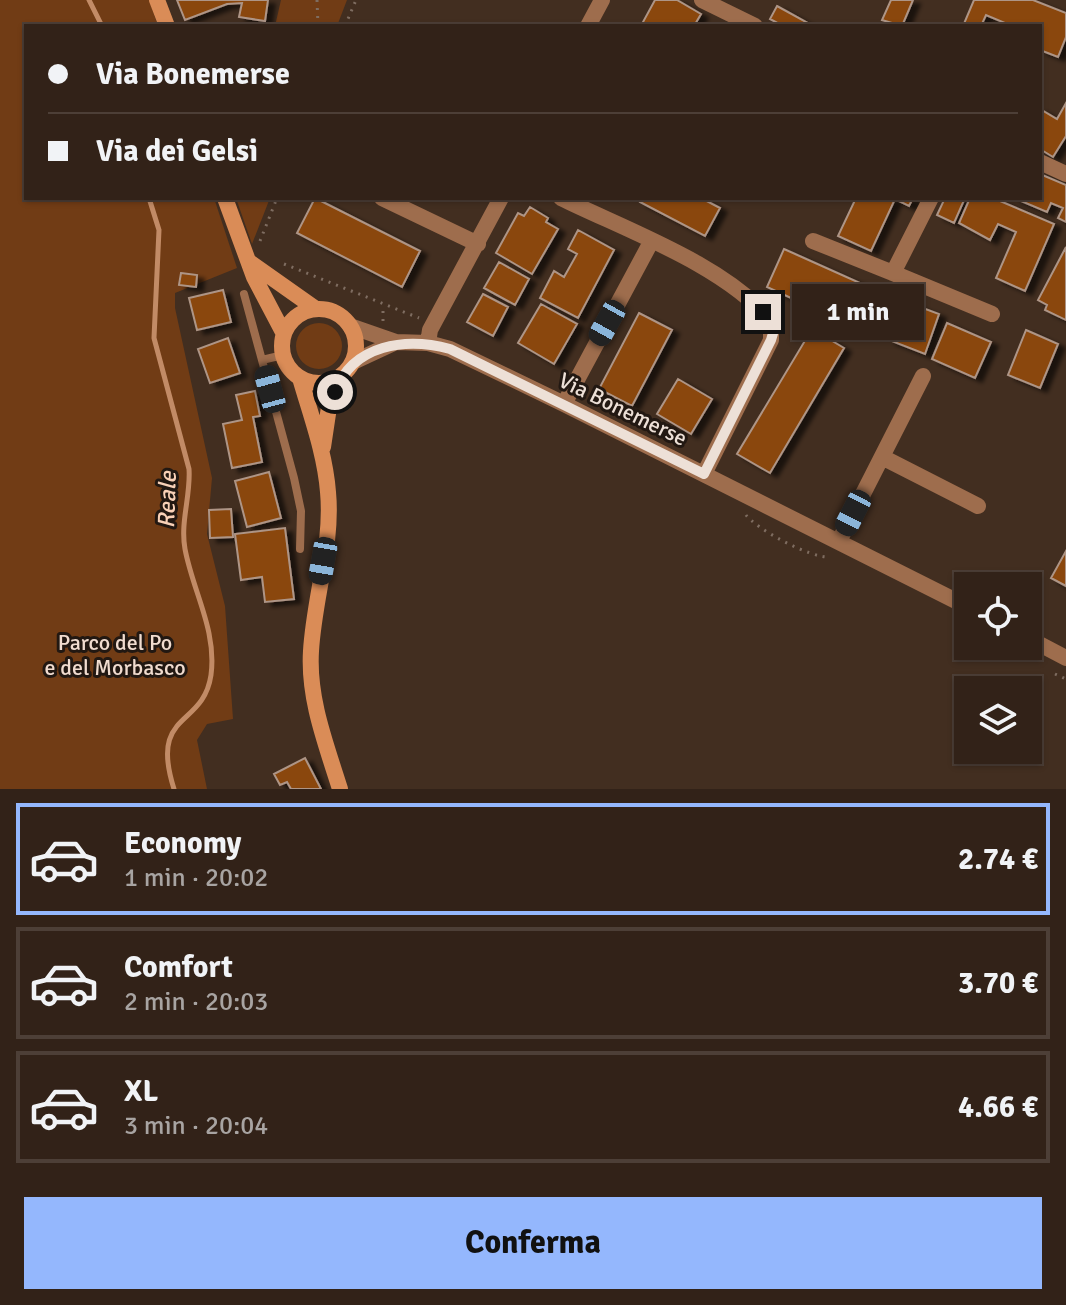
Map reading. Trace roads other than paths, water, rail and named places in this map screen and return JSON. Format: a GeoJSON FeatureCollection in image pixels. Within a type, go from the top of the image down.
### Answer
{"type":"FeatureCollection","features":[{"type":"Feature","properties":{"kind":"main road"},"geometry":{"type":"LineString","coordinates":[[157,0],[166,24]]}},
{"type":"Feature","properties":{"kind":"main road"},"geometry":{"type":"LineString","coordinates":[[226,200],[247,260],[284,334],[283,355],[291,370],[300,378],[321,383],[341,377]]}},
{"type":"Feature","properties":{"kind":"main road"},"geometry":{"type":"LineString","coordinates":[[247,260],[316,309],[335,313],[350,326],[355,337],[353,362],[341,377],[329,407],[323,456]]}},
{"type":"Feature","properties":{"kind":"main road"},"geometry":{"type":"LineString","coordinates":[[284,334],[296,317],[316,309]]}},
{"type":"Feature","properties":{"kind":"main road"},"geometry":{"type":"LineString","coordinates":[[300,378],[323,456],[328,494],[327,538],[311,653],[315,710],[340,789]]}},
{"type":"Feature","properties":{"kind":"street"},"geometry":{"type":"LineString","coordinates":[[589,24],[602,0]]}},
{"type":"Feature","properties":{"kind":"street"},"geometry":{"type":"LineString","coordinates":[[702,0],[751,24]]}},
{"type":"Feature","properties":{"kind":"street"},"geometry":{"type":"LineString","coordinates":[[1042,163],[1066,174]]}},
{"type":"Feature","properties":{"kind":"street"},"geometry":{"type":"LineString","coordinates":[[386,200],[478,244]]}},
{"type":"Feature","properties":{"kind":"street"},"geometry":{"type":"LineString","coordinates":[[428,343],[430,330],[500,200]]}},
{"type":"Feature","properties":{"kind":"street"},"geometry":{"type":"LineString","coordinates":[[565,200],[725,282],[763,312],[774,330],[704,474]]}},
{"type":"Feature","properties":{"kind":"street"},"geometry":{"type":"LineString","coordinates":[[893,273],[930,200]]}},
{"type":"Feature","properties":{"kind":"street"},"geometry":{"type":"LineString","coordinates":[[813,241],[992,314]]}},
{"type":"Feature","properties":{"kind":"street"},"geometry":{"type":"LineString","coordinates":[[564,404],[651,242]]}},
{"type":"Feature","properties":{"kind":"street"},"geometry":{"type":"LineString","coordinates":[[350,326],[396,342]]}},
{"type":"Feature","properties":{"kind":"street"},"geometry":{"type":"LineString","coordinates":[[353,362],[396,342]]}},
{"type":"Feature","properties":{"kind":"street","name":"Via Bonemerse"},"geometry":{"type":"LineString","coordinates":[[396,342],[428,343],[450,349],[954,600]]}},
{"type":"Feature","properties":{"kind":"street"},"geometry":{"type":"LineString","coordinates":[[839,541],[923,376]]}},
{"type":"Feature","properties":{"kind":"street"},"geometry":{"type":"LineString","coordinates":[[882,457],[978,506]]}},
{"type":"Feature","properties":{"kind":"street"},"geometry":{"type":"LineString","coordinates":[[1042,645],[1066,658]]}},
{"type":"Feature","properties":{"kind":"lane"},"geometry":{"type":"LineString","coordinates":[[244,294],[299,500],[300,549]]}},
{"type":"Feature","properties":{"kind":"lane"},"geometry":{"type":"LineString","coordinates":[[262,360],[283,355]]}},
{"type":"Feature","properties":{"kind":"waterway","name":"Reale"},"geometry":{"type":"LineString","coordinates":[[89,0],[101,24]]}},
{"type":"Feature","properties":{"kind":"waterway","name":"Reale"},"geometry":{"type":"LineString","coordinates":[[150,200],[159,230],[154,338],[189,469],[185,549],[208,627],[212,658],[206,692],[173,732],[168,745],[168,764],[174,789]]}},
{"type":"Feature","properties":{"kind":"park label","name":"Parco del Po e del Morbasco"},"geometry":{"type":"Point","coordinates":[115,654]}}]}
